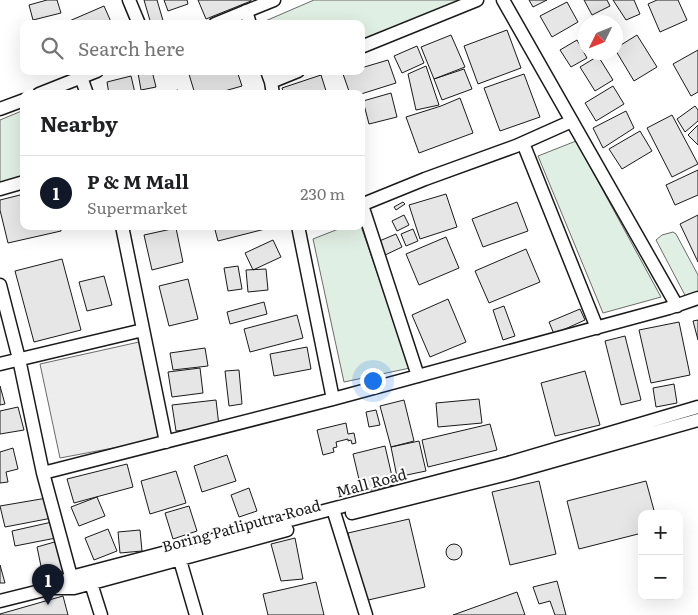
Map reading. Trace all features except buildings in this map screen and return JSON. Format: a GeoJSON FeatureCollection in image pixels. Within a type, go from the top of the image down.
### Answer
{"type":"FeatureCollection","features":[{"type":"Feature","properties":{"kind":"street"},"geometry":{"type":"LineString","coordinates":[[129,0],[136,20]]}},
{"type":"Feature","properties":{"kind":"street"},"geometry":{"type":"LineString","coordinates":[[225,20],[274,0]]}},
{"type":"Feature","properties":{"kind":"street"},"geometry":{"type":"LineString","coordinates":[[365,45],[477,0]]}},
{"type":"Feature","properties":{"kind":"street"},"geometry":{"type":"LineString","coordinates":[[503,0],[677,306]]}},
{"type":"Feature","properties":{"kind":"street"},"geometry":{"type":"LineString","coordinates":[[246,11],[249,20]]}},
{"type":"Feature","properties":{"kind":"street"},"geometry":{"type":"LineString","coordinates":[[50,90],[88,75]]}},
{"type":"Feature","properties":{"kind":"street"},"geometry":{"type":"LineString","coordinates":[[270,82],[288,75]]}},
{"type":"Feature","properties":{"kind":"street"},"geometry":{"type":"LineString","coordinates":[[82,78],[86,90]]}},
{"type":"Feature","properties":{"kind":"street"},"geometry":{"type":"LineString","coordinates":[[0,109],[20,102]]}},
{"type":"Feature","properties":{"kind":"street"},"geometry":{"type":"LineString","coordinates":[[365,203],[523,143],[572,121]]}},
{"type":"Feature","properties":{"kind":"street"},"geometry":{"type":"LineString","coordinates":[[523,143],[596,328]]}},
{"type":"Feature","properties":{"kind":"street"},"geometry":{"type":"LineString","coordinates":[[0,189],[20,183]]}},
{"type":"Feature","properties":{"kind":"street"},"geometry":{"type":"LineString","coordinates":[[365,217],[418,376]]}},
{"type":"Feature","properties":{"kind":"street"},"geometry":{"type":"LineString","coordinates":[[123,230],[166,442]]}},
{"type":"Feature","properties":{"kind":"street"},"geometry":{"type":"LineString","coordinates":[[301,230],[333,399]]}},
{"type":"Feature","properties":{"kind":"street"},"geometry":{"type":"LineString","coordinates":[[0,285],[72,583]]}},
{"type":"Feature","properties":{"kind":"street"},"geometry":{"type":"LineString","coordinates":[[44,473],[333,399],[677,306],[698,298]]}},
{"type":"Feature","properties":{"kind":"street"},"geometry":{"type":"LineString","coordinates":[[0,364],[143,330]]}},
{"type":"Feature","properties":{"kind":"street","name":"Mall Road"},"geometry":{"type":"LineString","coordinates":[[0,601],[510,468],[643,429],[698,407]]}},
{"type":"Feature","properties":{"kind":"street"},"geometry":{"type":"LineString","coordinates":[[643,429],[698,420]]}},
{"type":"Feature","properties":{"kind":"street"},"geometry":{"type":"LineString","coordinates":[[334,513],[366,615]]}},
{"type":"Feature","properties":{"kind":"street"},"geometry":{"type":"LineString","coordinates":[[178,554],[196,615]]}},
{"type":"Feature","properties":{"kind":"street"},"geometry":{"type":"LineString","coordinates":[[90,578],[101,615]]}},
{"type":"Feature","properties":{"kind":"green space"},"geometry":{"type":"Polygon","coordinates":[[[314,0],[466,0],[365,39],[365,20],[268,20],[314,0]]]}},
{"type":"Feature","properties":{"kind":"green space"},"geometry":{"type":"Polygon","coordinates":[[[20,112],[20,176],[0,183],[0,120],[20,112]]]}},
{"type":"Feature","properties":{"kind":"green space"},"geometry":{"type":"Polygon","coordinates":[[[576,141],[661,297],[603,313],[538,156],[576,141]]]}},
{"type":"Feature","properties":{"kind":"green space"},"geometry":{"type":"Polygon","coordinates":[[[336,230],[362,230],[410,368],[344,382],[313,239],[336,230]]]}},
{"type":"Feature","properties":{"kind":"green space"},"geometry":{"type":"Polygon","coordinates":[[[673,232],[676,234],[698,275],[698,293],[687,299],[656,240],[662,235],[673,232]]]}},
{"type":"Feature","properties":{"kind":"shaded area"},"geometry":{"type":"Polygon","coordinates":[[[139,342],[161,439],[60,458],[40,364],[139,342]]]}},
{"type":"Feature","properties":{"kind":"place","name":"P & M Mall"},"geometry":{"type":"Point","coordinates":[48,605]}}]}
